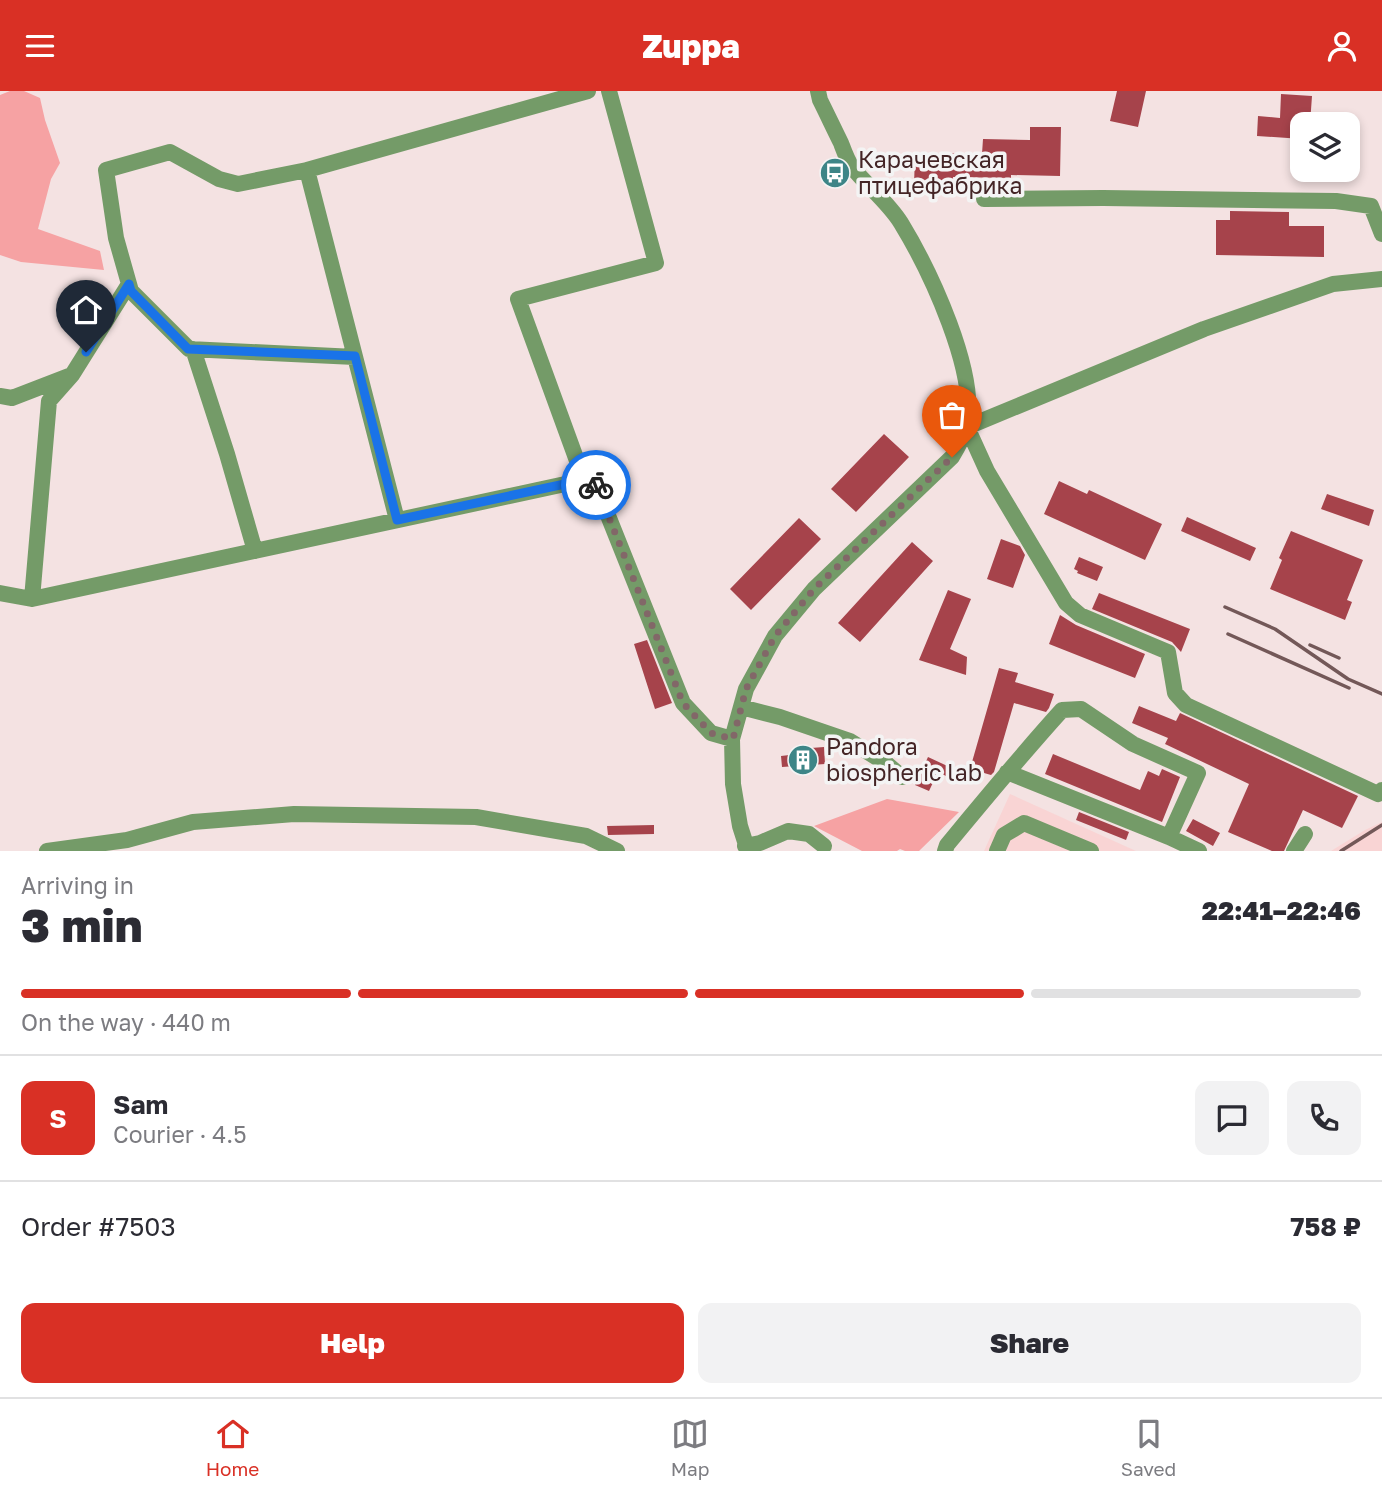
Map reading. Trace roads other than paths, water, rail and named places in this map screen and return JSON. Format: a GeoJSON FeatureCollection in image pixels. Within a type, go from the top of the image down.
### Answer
{"type":"FeatureCollection","features":[{"type":"Feature","properties":{"kind":"street"},"geometry":{"type":"LineString","coordinates":[[355,356],[188,349],[131,291],[116,239],[106,170],[170,152],[219,179],[238,184],[307,170],[588,91]]}},
{"type":"Feature","properties":{"kind":"street"},"geometry":{"type":"LineString","coordinates":[[584,480],[518,299],[656,263],[609,91]]}},
{"type":"Feature","properties":{"kind":"street"},"geometry":{"type":"LineString","coordinates":[[818,91],[851,165],[900,221],[921,261],[956,344],[968,403],[967,427],[952,457],[814,589],[775,636],[746,689],[733,739],[733,784],[746,848],[788,831],[809,834],[824,846]]}},
{"type":"Feature","properties":{"kind":"street"},"geometry":{"type":"LineString","coordinates":[[307,170],[397,520]]}},
{"type":"Feature","properties":{"kind":"street"},"geometry":{"type":"LineString","coordinates":[[984,199],[1336,201],[1371,206],[1382,234]]}},
{"type":"Feature","properties":{"kind":"street"},"geometry":{"type":"LineString","coordinates":[[967,427],[1204,329],[1334,284],[1382,279]]}},
{"type":"Feature","properties":{"kind":"street"},"geometry":{"type":"LineString","coordinates":[[32,599],[49,401],[72,375],[129,284]]}},
{"type":"Feature","properties":{"kind":"street"},"geometry":{"type":"LineString","coordinates":[[193,349],[255,551]]}},
{"type":"Feature","properties":{"kind":"street"},"geometry":{"type":"LineString","coordinates":[[0,396],[12,398],[72,375]]}},
{"type":"Feature","properties":{"kind":"street"},"geometry":{"type":"LineString","coordinates":[[967,427],[987,471],[1066,603],[1080,615],[1168,653],[1175,693],[1186,705],[1378,794],[1382,790]]}},
{"type":"Feature","properties":{"kind":"street"},"geometry":{"type":"LineString","coordinates":[[0,593],[32,599],[593,478],[683,703],[711,733],[733,739]]}},
{"type":"Feature","properties":{"kind":"street"},"geometry":{"type":"LineString","coordinates":[[741,708],[780,717],[850,741],[887,764],[902,777]]}},
{"type":"Feature","properties":{"kind":"street"},"geometry":{"type":"LineString","coordinates":[[945,851],[947,845],[1007,772],[1062,710],[1081,709],[1133,744],[1199,773],[1169,837]]}},
{"type":"Feature","properties":{"kind":"street"},"geometry":{"type":"LineString","coordinates":[[1007,772],[1199,851]]}},
{"type":"Feature","properties":{"kind":"street"},"geometry":{"type":"LineString","coordinates":[[47,851],[127,839],[193,822],[294,814],[476,817],[586,836],[617,851]]}},
{"type":"Feature","properties":{"kind":"street"},"geometry":{"type":"LineString","coordinates":[[997,851],[1004,835],[1024,823],[1091,851]]}},
{"type":"Feature","properties":{"kind":"street"},"geometry":{"type":"LineString","coordinates":[[1294,851],[1304,834]]}},
{"type":"Feature","properties":{"kind":"railway"},"geometry":{"type":"LineString","coordinates":[[1225,607],[1275,629],[1348,679],[1382,694]]}},
{"type":"Feature","properties":{"kind":"railway"},"geometry":{"type":"LineString","coordinates":[[1228,634],[1349,688]]}},
{"type":"Feature","properties":{"kind":"railway"},"geometry":{"type":"LineString","coordinates":[[1310,645],[1339,658]]}},
{"type":"Feature","properties":{"kind":"railway"},"geometry":{"type":"LineString","coordinates":[[1341,851],[1382,825]]}},
{"type":"Feature","properties":{"kind":"place","name":"Карачевская птицефабрика"},"geometry":{"type":"Point","coordinates":[835,173]}},
{"type":"Feature","properties":{"kind":"place","name":"Pandora biospheric lab"},"geometry":{"type":"Point","coordinates":[803,760]}}]}
